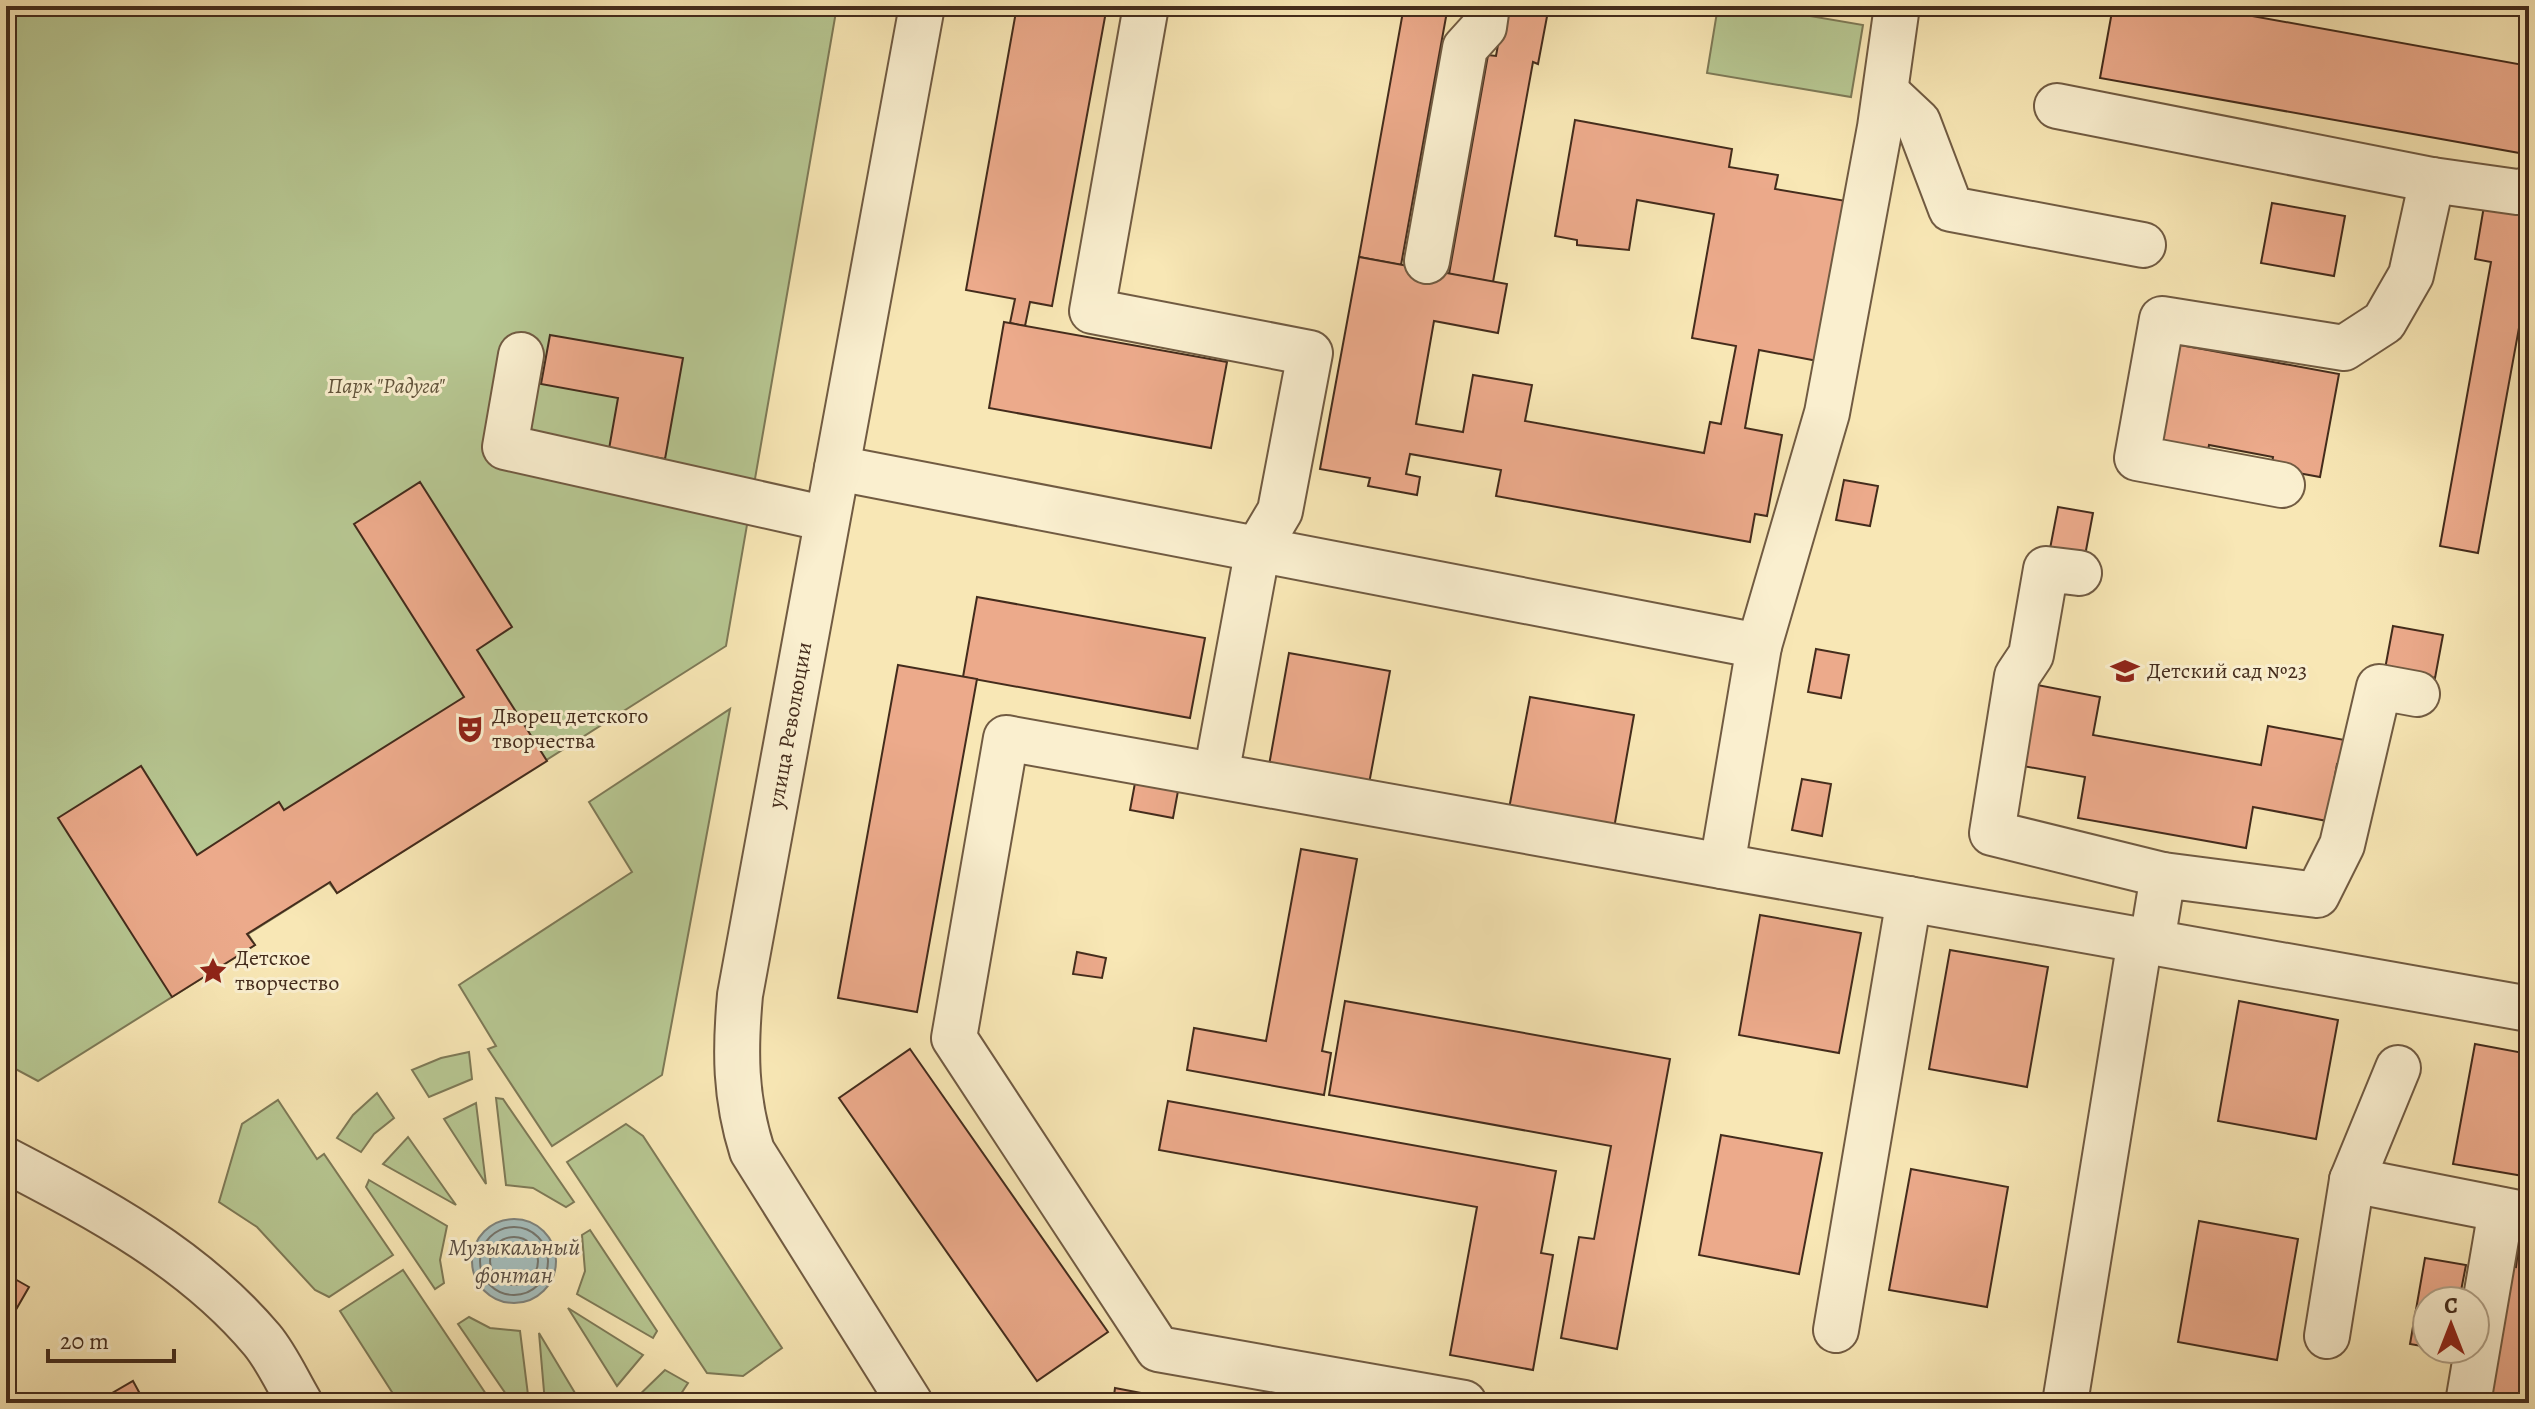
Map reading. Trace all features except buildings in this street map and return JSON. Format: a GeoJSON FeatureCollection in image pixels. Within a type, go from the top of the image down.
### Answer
{"type":"FeatureCollection","features":[{"type":"Feature","properties":{"kind":"street","name":"улица Революции"},"geometry":{"type":"LineString","coordinates":[[910,1403],[752,1151],[739,1111],[734,1056],[740,995],[922,6]]}},
{"type":"Feature","properties":{"kind":"street"},"geometry":{"type":"LineString","coordinates":[[1146,6],[1092,311],[1310,353],[1280,511],[1258,548],[1216,775]]}},
{"type":"Feature","properties":{"kind":"street"},"geometry":{"type":"LineString","coordinates":[[1427,261],[1465,48],[1484,27],[1487,6]]}},
{"type":"Feature","properties":{"kind":"street"},"geometry":{"type":"LineString","coordinates":[[1722,866],[1759,646],[1827,413],[1886,92],[1897,6]]}},
{"type":"Feature","properties":{"kind":"street"},"geometry":{"type":"LineString","coordinates":[[1886,92],[1918,122],[1951,209],[2143,245]]}},
{"type":"Feature","properties":{"kind":"street"},"geometry":{"type":"LineString","coordinates":[[2057,106],[2432,180],[2517,192],[2529,190]]}},
{"type":"Feature","properties":{"kind":"street"},"geometry":{"type":"LineString","coordinates":[[2282,485],[2137,458],[2162,319],[2344,348],[2384,322],[2411,275],[2432,180]]}},
{"type":"Feature","properties":{"kind":"street"},"geometry":{"type":"LineString","coordinates":[[521,355],[505,447],[827,519]]}},
{"type":"Feature","properties":{"kind":"street"},"geometry":{"type":"LineString","coordinates":[[837,468],[1759,646]]}},
{"type":"Feature","properties":{"kind":"street"},"geometry":{"type":"LineString","coordinates":[[2079,573],[2046,569],[2031,655],[2017,676],[1992,833],[2163,875],[2317,895],[2342,845],[2379,687],[2417,694]]}},
{"type":"Feature","properties":{"kind":"street"},"geometry":{"type":"LineString","coordinates":[[1464,1403],[1158,1349],[954,1038],[1006,738],[2529,1009]]}},
{"type":"Feature","properties":{"kind":"street"},"geometry":{"type":"LineString","coordinates":[[2065,1403],[2146,941],[2163,875]]}},
{"type":"Feature","properties":{"kind":"street"},"geometry":{"type":"LineString","coordinates":[[1836,1330],[1909,899]]}},
{"type":"Feature","properties":{"kind":"street"},"geometry":{"type":"LineString","coordinates":[[2327,1336],[2352,1180],[2398,1068]]}},
{"type":"Feature","properties":{"kind":"street"},"geometry":{"type":"LineString","coordinates":[[6,1160],[143,1235],[207,1282],[264,1342],[300,1403]]}},
{"type":"Feature","properties":{"kind":"street"},"geometry":{"type":"LineString","coordinates":[[2352,1180],[2515,1212],[2468,1403]]}},
{"type":"Feature","properties":{"kind":"green space","name":"Парк \"Радуга\""},"geometry":{"type":"Polygon","coordinates":[[[6,6],[837,6],[726,646],[337,893],[329,883],[248,934],[255,945],[38,1081],[6,1064],[6,6]]]}},
{"type":"Feature","properties":{"kind":"green space"},"geometry":{"type":"Polygon","coordinates":[[[1718,6],[1752,6],[1863,25],[1851,97],[1707,73],[1718,6]]]}},
{"type":"Feature","properties":{"kind":"green space"},"geometry":{"type":"Polygon","coordinates":[[[730,709],[662,1075],[552,1146],[488,1049],[496,1046],[459,985],[632,872],[589,802],[730,709]]]}},
{"type":"Feature","properties":{"kind":"green space"},"geometry":{"type":"Polygon","coordinates":[[[469,1052],[472,1079],[429,1097],[412,1070],[441,1058],[469,1052]]]}},
{"type":"Feature","properties":{"kind":"green space"},"geometry":{"type":"Polygon","coordinates":[[[377,1093],[394,1118],[374,1134],[361,1152],[337,1138],[353,1115],[377,1093]]]}},
{"type":"Feature","properties":{"kind":"green space"},"geometry":{"type":"Polygon","coordinates":[[[496,1098],[503,1099],[574,1202],[566,1207],[533,1188],[506,1185],[496,1098]]]}},
{"type":"Feature","properties":{"kind":"green space"},"geometry":{"type":"Polygon","coordinates":[[[278,1100],[317,1159],[324,1154],[393,1255],[329,1297],[315,1290],[257,1227],[219,1202],[242,1124],[278,1100]]]}},
{"type":"Feature","properties":{"kind":"green space"},"geometry":{"type":"Polygon","coordinates":[[[476,1103],[486,1184],[444,1119],[476,1103]]]}},
{"type":"Feature","properties":{"kind":"green space"},"geometry":{"type":"Polygon","coordinates":[[[626,1124],[643,1136],[782,1348],[743,1376],[707,1373],[567,1162],[626,1124]]]}},
{"type":"Feature","properties":{"kind":"green space"},"geometry":{"type":"Polygon","coordinates":[[[408,1137],[456,1205],[383,1164],[408,1137]]]}},
{"type":"Feature","properties":{"kind":"green space"},"geometry":{"type":"Polygon","coordinates":[[[369,1180],[447,1226],[440,1260],[444,1283],[435,1289],[366,1187],[369,1180]]]}},
{"type":"Feature","properties":{"kind":"green space"},"geometry":{"type":"Polygon","coordinates":[[[590,1230],[657,1331],[653,1338],[577,1294],[585,1271],[582,1235],[590,1230]]]}},
{"type":"Feature","properties":{"kind":"green space"},"geometry":{"type":"Polygon","coordinates":[[[403,1270],[492,1403],[399,1403],[340,1311],[403,1270]]]}},
{"type":"Feature","properties":{"kind":"green space"},"geometry":{"type":"Polygon","coordinates":[[[568,1308],[643,1355],[617,1386],[568,1308]]]}},
{"type":"Feature","properties":{"kind":"green space"},"geometry":{"type":"Polygon","coordinates":[[[469,1317],[490,1328],[520,1331],[529,1403],[512,1403],[458,1324],[469,1317]]]}},
{"type":"Feature","properties":{"kind":"green space"},"geometry":{"type":"Polygon","coordinates":[[[539,1333],[581,1403],[545,1403],[539,1333]]]}},
{"type":"Feature","properties":{"kind":"green space"},"geometry":{"type":"Polygon","coordinates":[[[665,1370],[688,1383],[675,1403],[631,1403],[665,1370]]]}},
{"type":"Feature","properties":{"kind":"water","name":"Музыкальный фонтан"},"geometry":{"type":"Polygon","coordinates":[[[514,1219],[530,1222],[544,1231],[553,1245],[556,1261],[553,1277],[544,1291],[530,1300],[514,1303],[498,1300],[484,1291],[475,1277],[472,1261],[475,1245],[484,1231],[498,1222],[514,1219]]]}},
{"type":"Feature","properties":{"kind":"place","name":"Детский сад №23"},"geometry":{"type":"Point","coordinates":[2125,671]}},
{"type":"Feature","properties":{"kind":"place","name":"Дворец детского творчества"},"geometry":{"type":"Point","coordinates":[470,729]}},
{"type":"Feature","properties":{"kind":"place","name":"Детское творчество"},"geometry":{"type":"Point","coordinates":[213,971]}}]}
